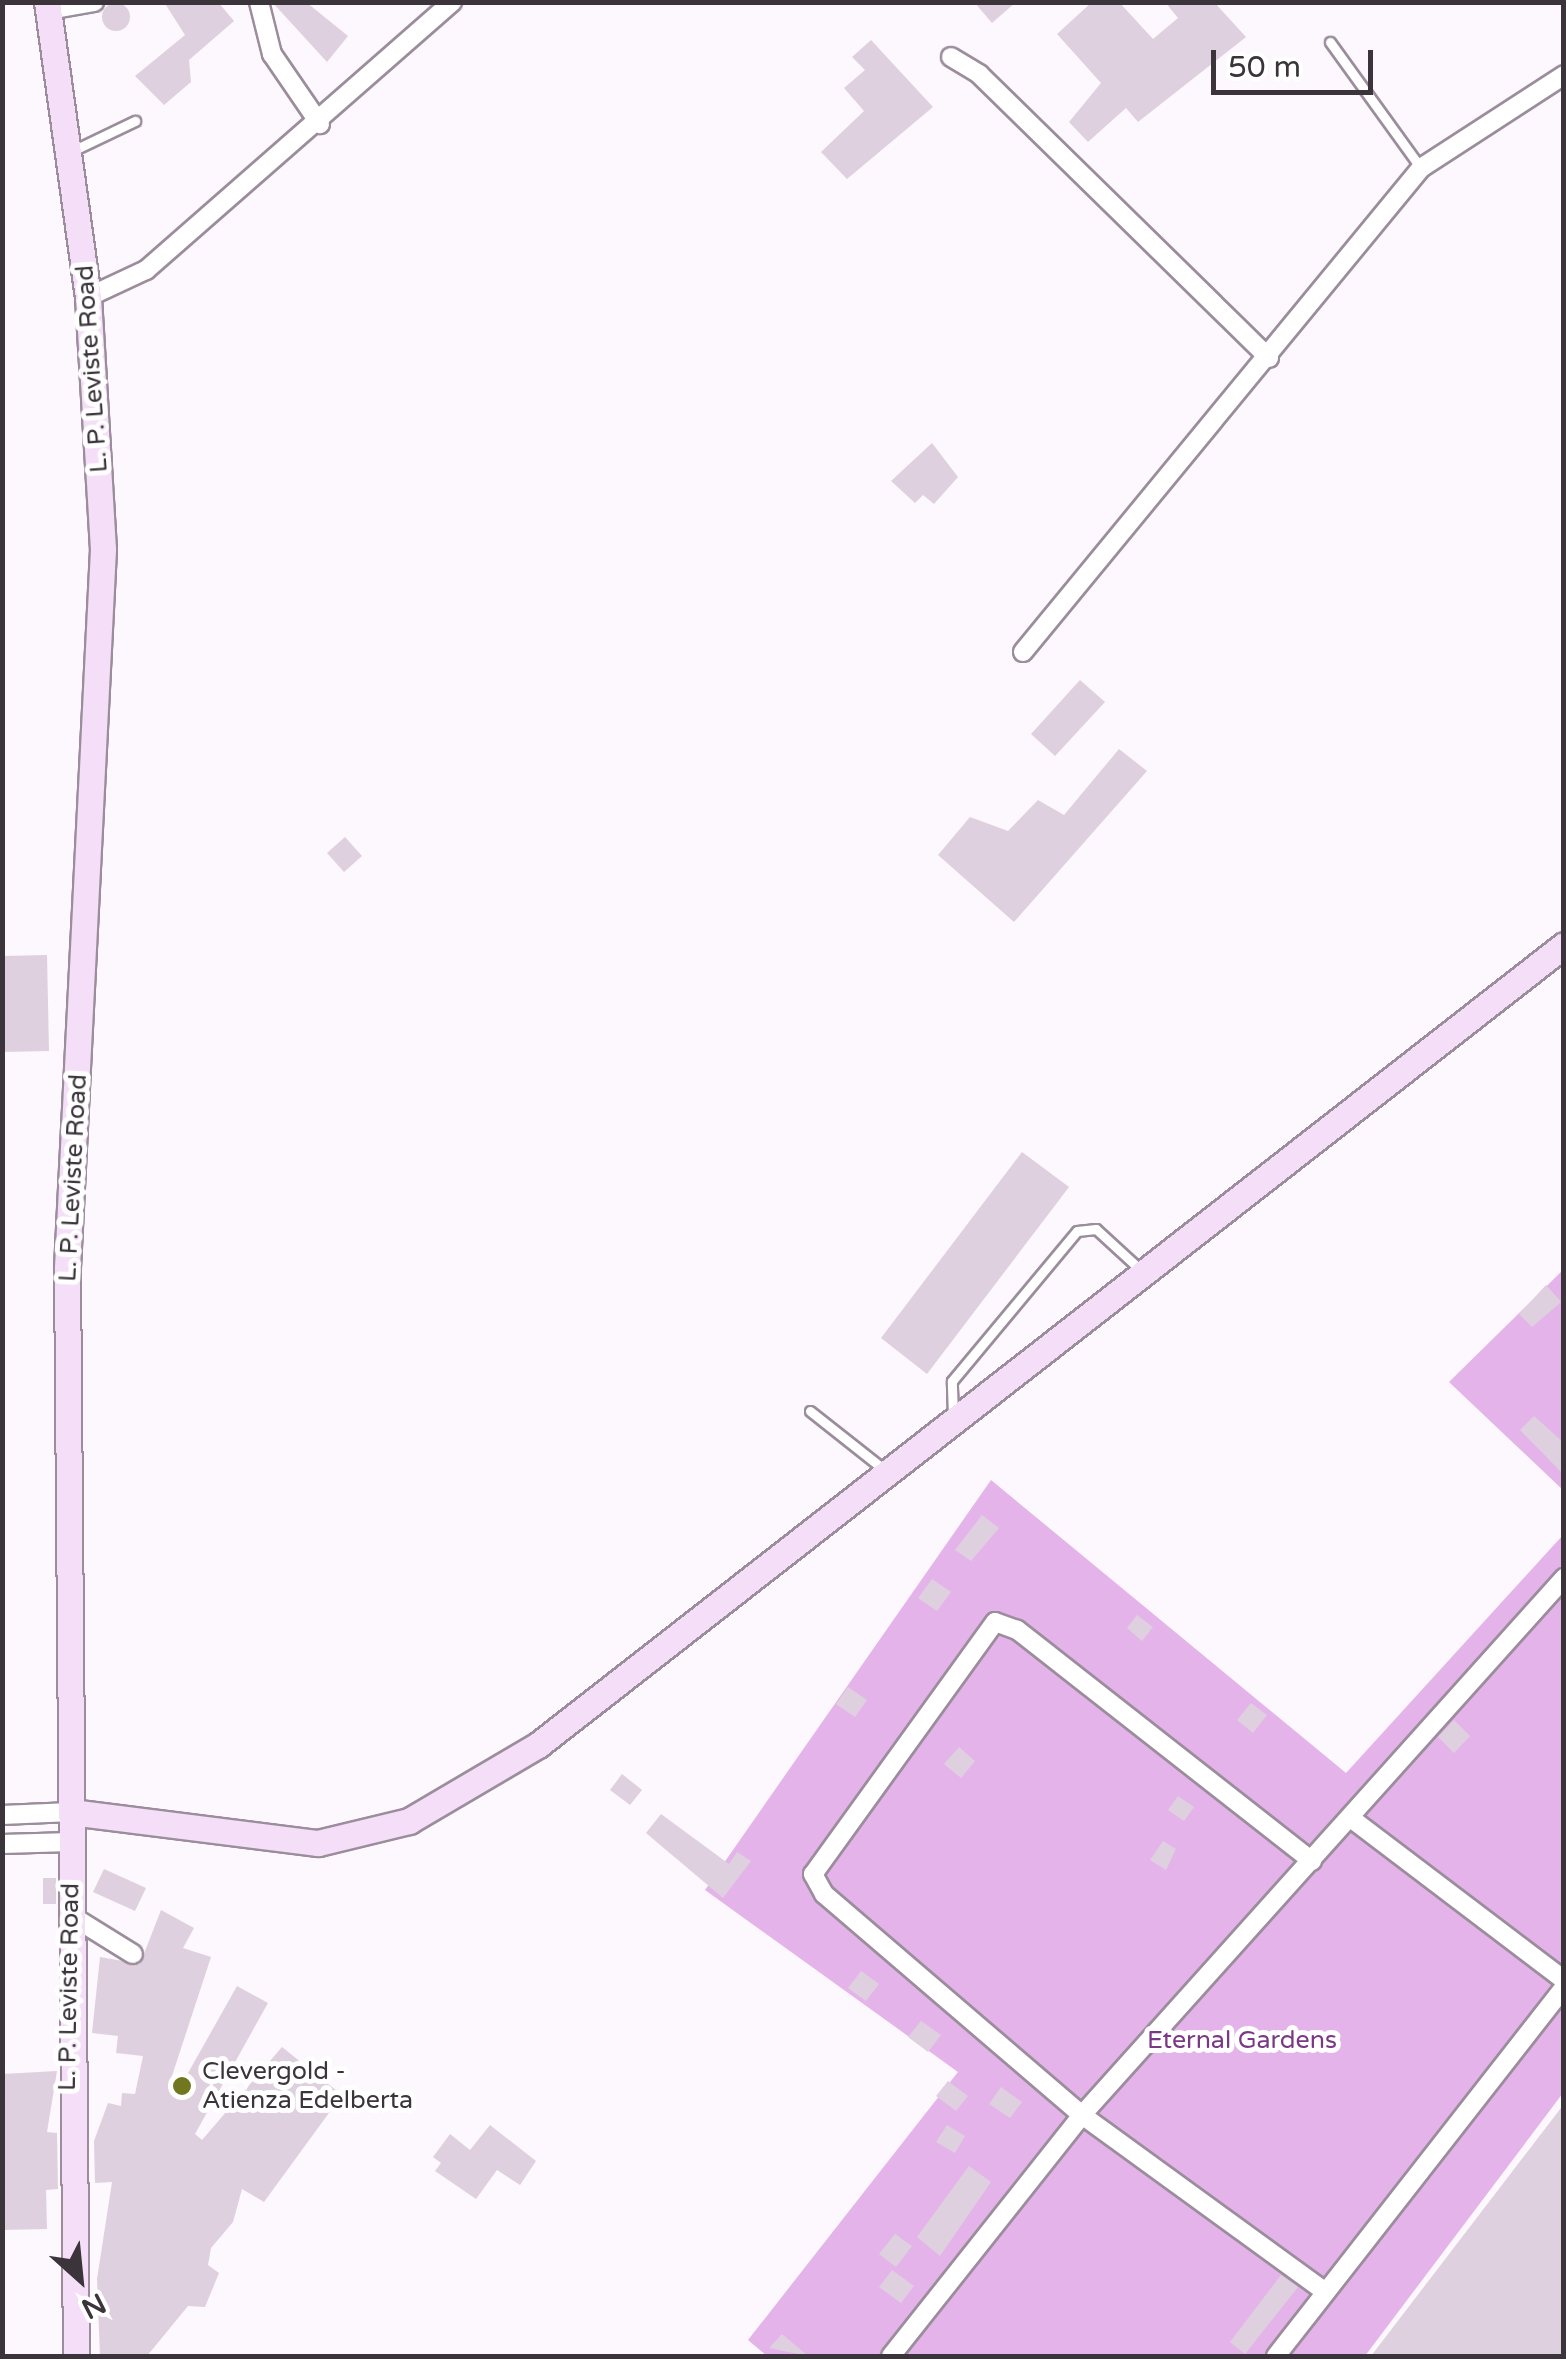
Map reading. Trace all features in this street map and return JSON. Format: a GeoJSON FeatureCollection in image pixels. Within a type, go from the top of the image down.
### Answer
{"type":"FeatureCollection","features":[{"type":"Feature","properties":{"kind":"main road","name":"L. P. Leviste Road"},"geometry":{"type":"LineString","coordinates":[[48,6],[88,297],[104,548],[67,1268],[76,2356]]}},
{"type":"Feature","properties":{"kind":"main road"},"geometry":{"type":"LineString","coordinates":[[71,1812],[108,1824],[318,1843],[409,1822],[538,1745],[1564,946]]}},
{"type":"Feature","properties":{"kind":"main road"},"geometry":{"type":"LineString","coordinates":[[71,1842],[108,1824]]}},
{"type":"Feature","properties":{"kind":"street"},"geometry":{"type":"LineString","coordinates":[[48,6],[94,2]]}},
{"type":"Feature","properties":{"kind":"street"},"geometry":{"type":"LineString","coordinates":[[259,2],[272,54],[320,124]]}},
{"type":"Feature","properties":{"kind":"street"},"geometry":{"type":"LineString","coordinates":[[88,297],[146,270],[320,124],[452,2]]}},
{"type":"Feature","properties":{"kind":"street"},"geometry":{"type":"LineString","coordinates":[[951,58],[979,74],[1269,358]]}},
{"type":"Feature","properties":{"kind":"street"},"geometry":{"type":"LineString","coordinates":[[1024,652],[1421,168],[1564,75]]}},
{"type":"Feature","properties":{"kind":"street"},"geometry":{"type":"LineString","coordinates":[[892,2356],[1082,2115],[1352,1819],[1564,1578]]}},
{"type":"Feature","properties":{"kind":"street"},"geometry":{"type":"LineString","coordinates":[[1312,1861],[1017,1630],[994,1622],[813,1874],[824,1894],[1082,2115],[1326,2292]]}},
{"type":"Feature","properties":{"kind":"street"},"geometry":{"type":"LineString","coordinates":[[2,1815],[71,1812]]}},
{"type":"Feature","properties":{"kind":"street"},"geometry":{"type":"LineString","coordinates":[[1276,2356],[1564,1984],[1352,1819]]}},
{"type":"Feature","properties":{"kind":"street"},"geometry":{"type":"LineString","coordinates":[[2,1844],[71,1842]]}},
{"type":"Feature","properties":{"kind":"street"},"geometry":{"type":"LineString","coordinates":[[70,1915],[134,1954]]}},
{"type":"Feature","properties":{"kind":"lane"},"geometry":{"type":"LineString","coordinates":[[1330,42],[1421,168]]}},
{"type":"Feature","properties":{"kind":"lane"},"geometry":{"type":"LineString","coordinates":[[69,152],[134,120]]}},
{"type":"Feature","properties":{"kind":"lane"},"geometry":{"type":"LineString","coordinates":[[955,1422],[952,1381],[1077,1231],[1096,1229],[1146,1274]]}},
{"type":"Feature","properties":{"kind":"lane"},"geometry":{"type":"LineString","coordinates":[[810,1411],[888,1473]]}},
{"type":"Feature","properties":{"kind":"green space"},"geometry":{"type":"Polygon","coordinates":[[[1563,1270],[1563,1490],[1449,1382],[1563,1270]]]}},
{"type":"Feature","properties":{"kind":"green space","name":"Eternal Gardens"},"geometry":{"type":"Polygon","coordinates":[[[991,1480],[1346,1773],[1563,1535],[1563,2093],[1365,2356],[767,2356],[748,2340],[958,2072],[705,1890],[991,1480]]]}},
{"type":"Feature","properties":{"kind":"building"},"geometry":{"type":"Polygon","coordinates":[[[164,2],[218,2],[234,21],[189,60],[191,82],[164,105],[135,76],[185,35],[164,2]]]}},
{"type":"Feature","properties":{"kind":"building"},"geometry":{"type":"Polygon","coordinates":[[[272,2],[306,2],[348,36],[327,62],[272,2]]]}},
{"type":"Feature","properties":{"kind":"building"},"geometry":{"type":"Polygon","coordinates":[[[974,2],[1016,2],[992,23],[974,2]]]}},
{"type":"Feature","properties":{"kind":"building"},"geometry":{"type":"Polygon","coordinates":[[[1092,2],[1119,2],[1153,39],[1178,18],[1165,2],[1214,2],[1246,37],[1138,122],[1126,108],[1088,142],[1069,122],[1101,83],[1057,34],[1092,2]]]}},
{"type":"Feature","properties":{"kind":"building"},"geometry":{"type":"Polygon","coordinates":[[[116,3],[126,7],[130,17],[126,27],[116,31],[106,27],[102,17],[106,7],[116,3]]]}},
{"type":"Feature","properties":{"kind":"building"},"geometry":{"type":"Polygon","coordinates":[[[871,40],[933,107],[847,179],[821,152],[864,111],[844,88],[865,70],[852,57],[871,40]]]}},
{"type":"Feature","properties":{"kind":"building"},"geometry":{"type":"Polygon","coordinates":[[[932,443],[958,477],[934,504],[923,495],[915,503],[891,481],[932,443]]]}},
{"type":"Feature","properties":{"kind":"building"},"geometry":{"type":"Polygon","coordinates":[[[1080,680],[1105,702],[1055,756],[1031,734],[1080,680]]]}},
{"type":"Feature","properties":{"kind":"building"},"geometry":{"type":"Polygon","coordinates":[[[1119,749],[1147,771],[1014,922],[938,855],[970,817],[1008,831],[1038,800],[1064,815],[1119,749]]]}},
{"type":"Feature","properties":{"kind":"building"},"geometry":{"type":"Polygon","coordinates":[[[345,837],[362,856],[344,872],[327,853],[345,837]]]}},
{"type":"Feature","properties":{"kind":"building"},"geometry":{"type":"Polygon","coordinates":[[[47,955],[49,1051],[2,1052],[2,956],[47,955]]]}},
{"type":"Feature","properties":{"kind":"building"},"geometry":{"type":"Polygon","coordinates":[[[1022,1152],[1069,1187],[927,1374],[881,1338],[1022,1152]]]}},
{"type":"Feature","properties":{"kind":"building"},"geometry":{"type":"Polygon","coordinates":[[[1546,1285],[1561,1302],[1532,1327],[1519,1314],[1546,1285]]]}},
{"type":"Feature","properties":{"kind":"building"},"geometry":{"type":"Polygon","coordinates":[[[1534,1416],[1564,1443],[1564,1475],[1520,1430],[1534,1416]]]}},
{"type":"Feature","properties":{"kind":"building"},"geometry":{"type":"Polygon","coordinates":[[[982,1515],[999,1528],[971,1561],[955,1550],[982,1515]]]}},
{"type":"Feature","properties":{"kind":"building"},"geometry":{"type":"Polygon","coordinates":[[[932,1579],[951,1592],[937,1611],[918,1598],[932,1579]]]}},
{"type":"Feature","properties":{"kind":"building"},"geometry":{"type":"Polygon","coordinates":[[[1137,1615],[1153,1627],[1142,1641],[1127,1628],[1137,1615]]]}},
{"type":"Feature","properties":{"kind":"building"},"geometry":{"type":"Polygon","coordinates":[[[848,1687],[867,1700],[855,1717],[836,1704],[848,1687]]]}},
{"type":"Feature","properties":{"kind":"building"},"geometry":{"type":"Polygon","coordinates":[[[1251,1703],[1267,1715],[1253,1733],[1237,1720],[1251,1703]]]}},
{"type":"Feature","properties":{"kind":"building"},"geometry":{"type":"Polygon","coordinates":[[[1454,1720],[1470,1736],[1454,1753],[1438,1737],[1454,1720]]]}},
{"type":"Feature","properties":{"kind":"building"},"geometry":{"type":"Polygon","coordinates":[[[959,1747],[975,1761],[961,1778],[944,1764],[959,1747]]]}},
{"type":"Feature","properties":{"kind":"building"},"geometry":{"type":"Polygon","coordinates":[[[622,1774],[642,1790],[630,1805],[610,1790],[622,1774]]]}},
{"type":"Feature","properties":{"kind":"building"},"geometry":{"type":"Polygon","coordinates":[[[1178,1796],[1194,1807],[1184,1821],[1168,1810],[1178,1796]]]}},
{"type":"Feature","properties":{"kind":"building"},"geometry":{"type":"Polygon","coordinates":[[[661,1814],[729,1864],[737,1852],[751,1861],[723,1898],[646,1833],[661,1814]]]}},
{"type":"Feature","properties":{"kind":"building"},"geometry":{"type":"Polygon","coordinates":[[[1163,1841],[1176,1849],[1166,1870],[1150,1860],[1163,1841]]]}},
{"type":"Feature","properties":{"kind":"building"},"geometry":{"type":"Polygon","coordinates":[[[104,1869],[146,1888],[135,1911],[93,1892],[104,1869]]]}},
{"type":"Feature","properties":{"kind":"building"},"geometry":{"type":"Polygon","coordinates":[[[43,1878],[56,1878],[56,1904],[43,1904],[43,1878]]]}},
{"type":"Feature","properties":{"kind":"building"},"geometry":{"type":"Polygon","coordinates":[[[161,1910],[194,1928],[183,1948],[211,1957],[169,2085],[179,2089],[237,1986],[268,2003],[195,2134],[202,2140],[282,2047],[342,2095],[264,2202],[242,2189],[233,2222],[211,2248],[208,2265],[219,2273],[205,2307],[188,2306],[147,2356],[100,2356],[97,2279],[112,2182],[95,2183],[94,2141],[108,2103],[121,2106],[122,2093],[135,2094],[143,2056],[116,2053],[118,2036],[92,2033],[100,1957],[140,1964],[161,1910]]]}},
{"type":"Feature","properties":{"kind":"building"},"geometry":{"type":"Polygon","coordinates":[[[861,1971],[879,1984],[866,2001],[848,1988],[861,1971]]]}},
{"type":"Feature","properties":{"kind":"building"},"geometry":{"type":"Polygon","coordinates":[[[921,2021],[941,2035],[928,2052],[908,2037],[921,2021]]]}},
{"type":"Feature","properties":{"kind":"building"},"geometry":{"type":"Polygon","coordinates":[[[57,2071],[47,2132],[57,2133],[58,2189],[46,2190],[47,2229],[2,2230],[2,2074],[57,2071]]]}},
{"type":"Feature","properties":{"kind":"building"},"geometry":{"type":"Polygon","coordinates":[[[948,2081],[968,2096],[956,2111],[936,2096],[948,2081]]]}},
{"type":"Feature","properties":{"kind":"building"},"geometry":{"type":"Polygon","coordinates":[[[1001,2087],[1022,2102],[1010,2118],[989,2104],[1001,2087]]]}},
{"type":"Feature","properties":{"kind":"building"},"geometry":{"type":"Polygon","coordinates":[[[1564,2104],[1564,2356],[1371,2356],[1564,2104]]]}},
{"type":"Feature","properties":{"kind":"building"},"geometry":{"type":"Polygon","coordinates":[[[490,2125],[536,2161],[520,2185],[497,2170],[476,2199],[435,2171],[441,2163],[433,2157],[450,2134],[470,2150],[490,2125]]]}},
{"type":"Feature","properties":{"kind":"building"},"geometry":{"type":"Polygon","coordinates":[[[947,2125],[965,2136],[955,2153],[936,2142],[947,2125]]]}},
{"type":"Feature","properties":{"kind":"building"},"geometry":{"type":"Polygon","coordinates":[[[969,2166],[991,2182],[940,2256],[917,2237],[969,2166]]]}},
{"type":"Feature","properties":{"kind":"building"},"geometry":{"type":"Polygon","coordinates":[[[895,2234],[912,2246],[896,2267],[879,2254],[895,2234]]]}},
{"type":"Feature","properties":{"kind":"building"},"geometry":{"type":"Polygon","coordinates":[[[892,2270],[914,2286],[901,2303],[879,2287],[892,2270]]]}},
{"type":"Feature","properties":{"kind":"building"},"geometry":{"type":"Polygon","coordinates":[[[1281,2275],[1298,2287],[1245,2354],[1230,2342],[1281,2275]]]}},
{"type":"Feature","properties":{"kind":"building"},"geometry":{"type":"Polygon","coordinates":[[[782,2334],[808,2356],[769,2348],[782,2334]]]}},
{"type":"Feature","properties":{"kind":"place","name":"Clevergold - Atienza Edelberta"},"geometry":{"type":"Point","coordinates":[182,2086]}}]}
